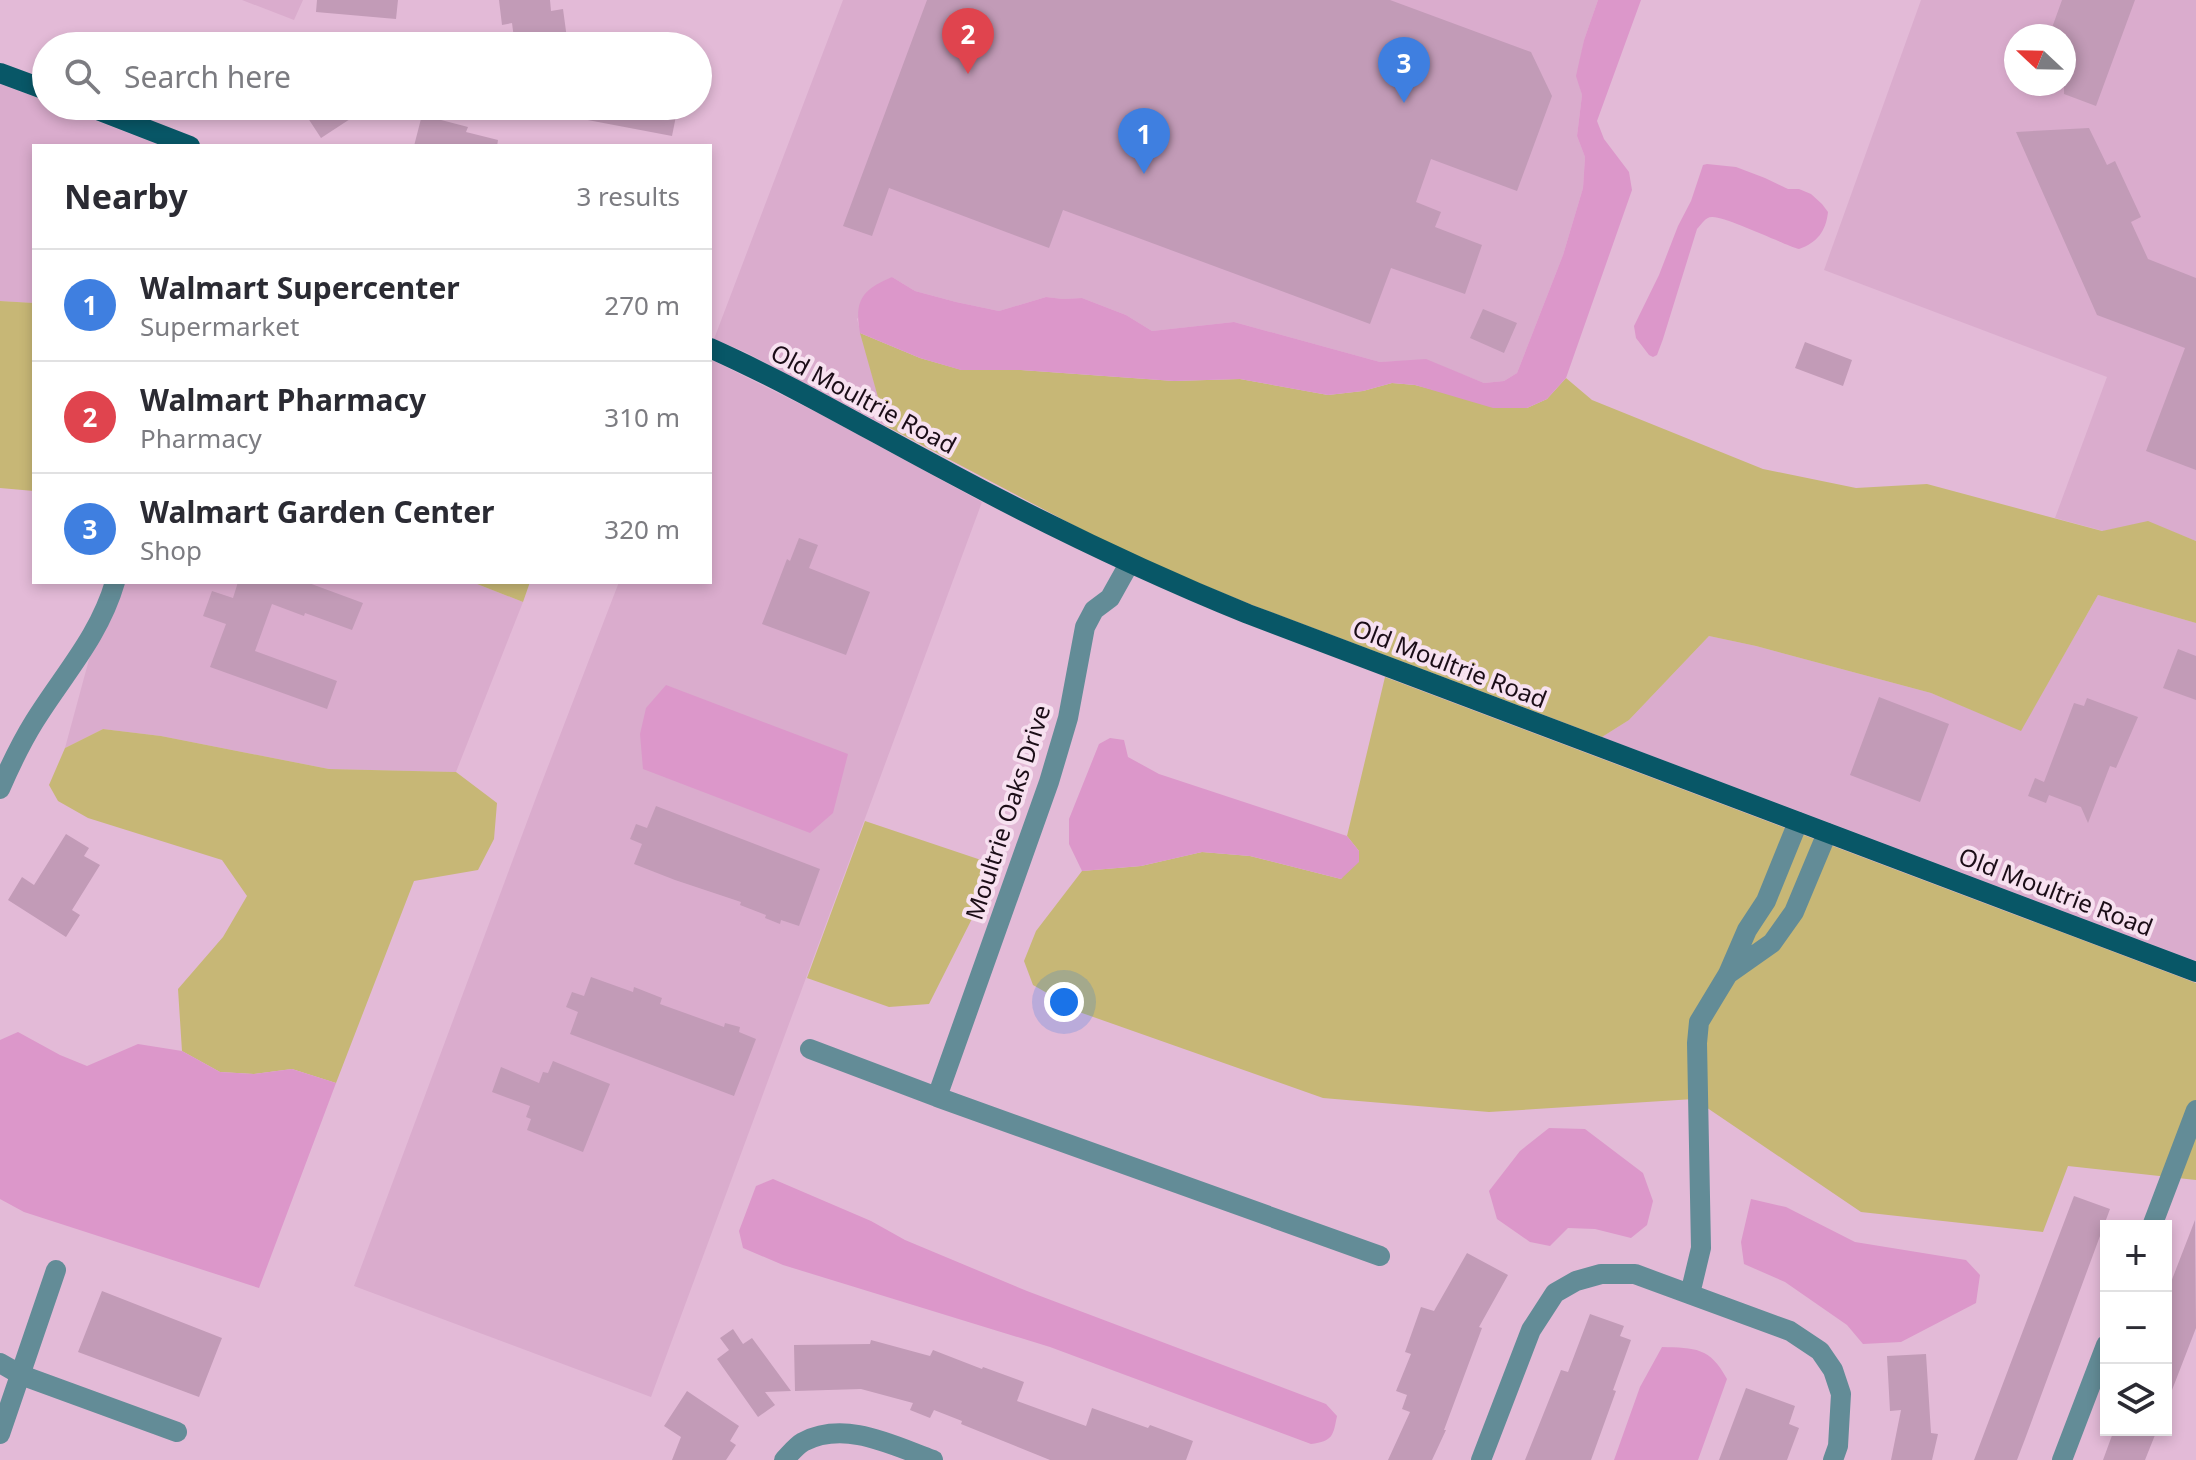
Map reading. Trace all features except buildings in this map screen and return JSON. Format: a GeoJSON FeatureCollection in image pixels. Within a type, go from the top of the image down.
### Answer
{"type":"FeatureCollection","features":[{"type":"Feature","properties":{"kind":"main road"},"geometry":{"type":"LineString","coordinates":[[0,73],[32,85]]}},
{"type":"Feature","properties":{"kind":"main road"},"geometry":{"type":"LineString","coordinates":[[123,120],[185,144]]}},
{"type":"Feature","properties":{"kind":"main road","name":"Old Moultrie Road"},"geometry":{"type":"LineString","coordinates":[[712,349],[1129,564],[1248,614],[2196,972]]}},
{"type":"Feature","properties":{"kind":"street","name":"Moultrie Oaks Drive"},"geometry":{"type":"LineString","coordinates":[[937,1097],[1059,749],[1085,627],[1094,610],[1110,598],[1129,564]]}},
{"type":"Feature","properties":{"kind":"street"},"geometry":{"type":"LineString","coordinates":[[0,789],[13,758],[96,629],[114,584]]}},
{"type":"Feature","properties":{"kind":"street"},"geometry":{"type":"LineString","coordinates":[[1690,1294],[1701,1248],[1699,1022],[1728,974],[1747,930],[1766,901],[1798,822]]}},
{"type":"Feature","properties":{"kind":"street"},"geometry":{"type":"LineString","coordinates":[[1728,974],[1772,943],[1794,912],[1827,833]]}},
{"type":"Feature","properties":{"kind":"street"},"geometry":{"type":"LineString","coordinates":[[810,1049],[1380,1256]]}},
{"type":"Feature","properties":{"kind":"street"},"geometry":{"type":"LineString","coordinates":[[2154,1220],[2196,1110]]}},
{"type":"Feature","properties":{"kind":"street"},"geometry":{"type":"LineString","coordinates":[[0,1434],[56,1270]]}},
{"type":"Feature","properties":{"kind":"street"},"geometry":{"type":"LineString","coordinates":[[1481,1460],[1531,1330],[1555,1293],[1576,1281],[1601,1274],[1635,1274],[1790,1331],[1820,1351],[1833,1370],[1841,1394],[1838,1446],[1833,1460]]}},
{"type":"Feature","properties":{"kind":"street"},"geometry":{"type":"LineString","coordinates":[[2062,1460],[2100,1361]]}},
{"type":"Feature","properties":{"kind":"street"},"geometry":{"type":"LineString","coordinates":[[0,1363],[21,1375],[177,1432]]}},
{"type":"Feature","properties":{"kind":"street"},"geometry":{"type":"LineString","coordinates":[[784,1460],[801,1443],[829,1434],[863,1435],[933,1460]]}},
{"type":"Feature","properties":{"kind":"shaded area"},"geometry":{"type":"Polygon","coordinates":[[[242,0],[303,0],[294,20],[242,0]]]}},
{"type":"Feature","properties":{"kind":"shaded area"},"geometry":{"type":"Polygon","coordinates":[[[843,0],[1598,0],[1584,40],[1577,76],[1582,95],[1577,136],[1585,157],[1583,188],[1563,255],[1517,373],[1504,381],[1484,383],[1426,360],[1380,362],[1234,322],[1152,331],[1126,315],[1082,298],[1046,297],[999,311],[915,291],[892,277],[857,319],[886,426],[714,339],[843,0]]]}},
{"type":"Feature","properties":{"kind":"shaded area"},"geometry":{"type":"Polygon","coordinates":[[[1598,0],[1641,0],[1597,121],[1604,139],[1629,172],[1632,190],[1566,378],[1547,399],[1527,408],[1493,408],[1415,385],[1392,383],[1363,391],[1328,395],[1240,379],[1174,381],[1021,370],[961,370],[920,358],[860,333],[858,312],[862,298],[892,277],[915,291],[999,311],[1046,297],[1082,298],[1126,315],[1152,331],[1234,322],[1380,362],[1426,359],[1484,383],[1504,381],[1517,373],[1563,255],[1583,188],[1585,157],[1577,136],[1582,95],[1576,76],[1598,0]]]}},
{"type":"Feature","properties":{"kind":"shaded area"},"geometry":{"type":"Polygon","coordinates":[[[1921,0],[2196,0],[2196,541],[2148,522],[2103,531],[2055,518],[2107,377],[1824,270],[1921,0]]]}},
{"type":"Feature","properties":{"kind":"shaded area"},"geometry":{"type":"Polygon","coordinates":[[[0,84],[32,96],[32,120],[94,120],[157,144],[32,144],[32,303],[0,301],[0,84]]]}},
{"type":"Feature","properties":{"kind":"shaded area"},"geometry":{"type":"Polygon","coordinates":[[[1703,165],[1736,167],[1788,189],[1811,194],[1828,212],[1827,219],[1816,240],[1799,249],[1729,221],[1712,217],[1705,219],[1697,229],[1663,339],[1657,355],[1653,357],[1636,338],[1634,326],[1691,201],[1703,165]]]}},
{"type":"Feature","properties":{"kind":"shaded area"},"geometry":{"type":"Polygon","coordinates":[[[0,301],[32,303],[32,491],[0,488],[0,301]]]}},
{"type":"Feature","properties":{"kind":"shaded area"},"geometry":{"type":"Polygon","coordinates":[[[860,333],[920,358],[962,370],[1021,370],[1174,381],[1240,379],[1328,395],[1363,391],[1392,383],[1527,408],[1547,399],[1566,378],[1592,400],[1763,469],[1856,488],[1927,484],[2102,531],[2148,521],[2196,541],[2196,623],[2098,595],[2021,731],[1931,693],[1709,636],[1629,720],[1602,737],[1172,572],[1094,536],[886,426],[860,333]]]}},
{"type":"Feature","properties":{"kind":"shaded area"},"geometry":{"type":"Polygon","coordinates":[[[712,360],[822,415],[982,502],[651,1397],[354,1286],[618,584],[712,584],[712,360]]]}},
{"type":"Feature","properties":{"kind":"shaded area"},"geometry":{"type":"Polygon","coordinates":[[[109,584],[477,584],[523,602],[456,772],[329,769],[161,736],[103,729],[65,748],[109,584]]]}},
{"type":"Feature","properties":{"kind":"shaded area"},"geometry":{"type":"Polygon","coordinates":[[[477,584],[529,584],[523,602],[477,584]]]}},
{"type":"Feature","properties":{"kind":"shaded area"},"geometry":{"type":"Polygon","coordinates":[[[2098,595],[2196,623],[2196,961],[1602,737],[1629,720],[1709,636],[1931,693],[2021,730],[2098,595]]]}},
{"type":"Feature","properties":{"kind":"shaded area"},"geometry":{"type":"Polygon","coordinates":[[[1385,677],[2196,983],[2196,1180],[2068,1166],[2043,1232],[1861,1212],[1694,1099],[1489,1112],[1323,1098],[1082,1013],[1033,985],[1024,961],[1036,931],[1082,871],[1141,866],[1202,852],[1250,856],[1341,879],[1359,851],[1347,836],[1385,677]]]}},
{"type":"Feature","properties":{"kind":"shaded area"},"geometry":{"type":"Polygon","coordinates":[[[666,685],[848,754],[833,813],[810,833],[643,769],[640,734],[646,708],[666,685]]]}},
{"type":"Feature","properties":{"kind":"shaded area"},"geometry":{"type":"Polygon","coordinates":[[[103,729],[161,736],[329,769],[456,772],[497,803],[494,839],[478,870],[414,881],[336,1083],[292,1069],[254,1074],[220,1072],[182,1051],[178,989],[223,937],[247,896],[222,860],[88,818],[58,801],[49,785],[65,748],[103,729]]]}},
{"type":"Feature","properties":{"kind":"shaded area"},"geometry":{"type":"Polygon","coordinates":[[[1110,738],[1124,740],[1128,757],[1159,774],[1347,836],[1359,851],[1359,862],[1341,879],[1250,856],[1202,852],[1141,866],[1082,871],[1069,844],[1069,819],[1099,744],[1110,738]]]}},
{"type":"Feature","properties":{"kind":"shaded area"},"geometry":{"type":"Polygon","coordinates":[[[865,821],[987,862],[990,883],[929,1004],[889,1007],[807,978],[865,821]]]}},
{"type":"Feature","properties":{"kind":"shaded area"},"geometry":{"type":"Polygon","coordinates":[[[18,1032],[87,1066],[138,1044],[182,1051],[220,1072],[254,1074],[292,1069],[336,1083],[259,1288],[24,1212],[0,1199],[0,1040],[18,1032]]]}},
{"type":"Feature","properties":{"kind":"shaded area"},"geometry":{"type":"Polygon","coordinates":[[[1549,1128],[1585,1129],[1643,1173],[1653,1201],[1647,1225],[1631,1238],[1595,1229],[1568,1228],[1550,1246],[1530,1242],[1497,1219],[1489,1191],[1520,1151],[1549,1128]]]}},
{"type":"Feature","properties":{"kind":"shaded area"},"geometry":{"type":"Polygon","coordinates":[[[773,1179],[871,1221],[905,1240],[1027,1291],[1326,1404],[1337,1416],[1333,1433],[1324,1441],[1311,1444],[1050,1347],[783,1265],[743,1248],[739,1231],[756,1186],[773,1179]]]}},
{"type":"Feature","properties":{"kind":"shaded area"},"geometry":{"type":"Polygon","coordinates":[[[1751,1199],[1786,1207],[1855,1242],[1966,1260],[1980,1275],[1976,1303],[1901,1342],[1863,1344],[1847,1325],[1785,1282],[1744,1264],[1741,1242],[1751,1199]]]}},
{"type":"Feature","properties":{"kind":"shaded area"},"geometry":{"type":"Polygon","coordinates":[[[1662,1347],[1700,1351],[1721,1368],[1727,1379],[1698,1460],[1614,1460],[1640,1387],[1662,1347]]]}},
{"type":"Feature","properties":{"kind":"place","name":"Walmart Pharmacy"},"geometry":{"type":"Point","coordinates":[968,74]}},
{"type":"Feature","properties":{"kind":"place","name":"Walmart Garden Center"},"geometry":{"type":"Point","coordinates":[1404,103]}},
{"type":"Feature","properties":{"kind":"place","name":"Walmart Supercenter"},"geometry":{"type":"Point","coordinates":[1144,174]}}]}
